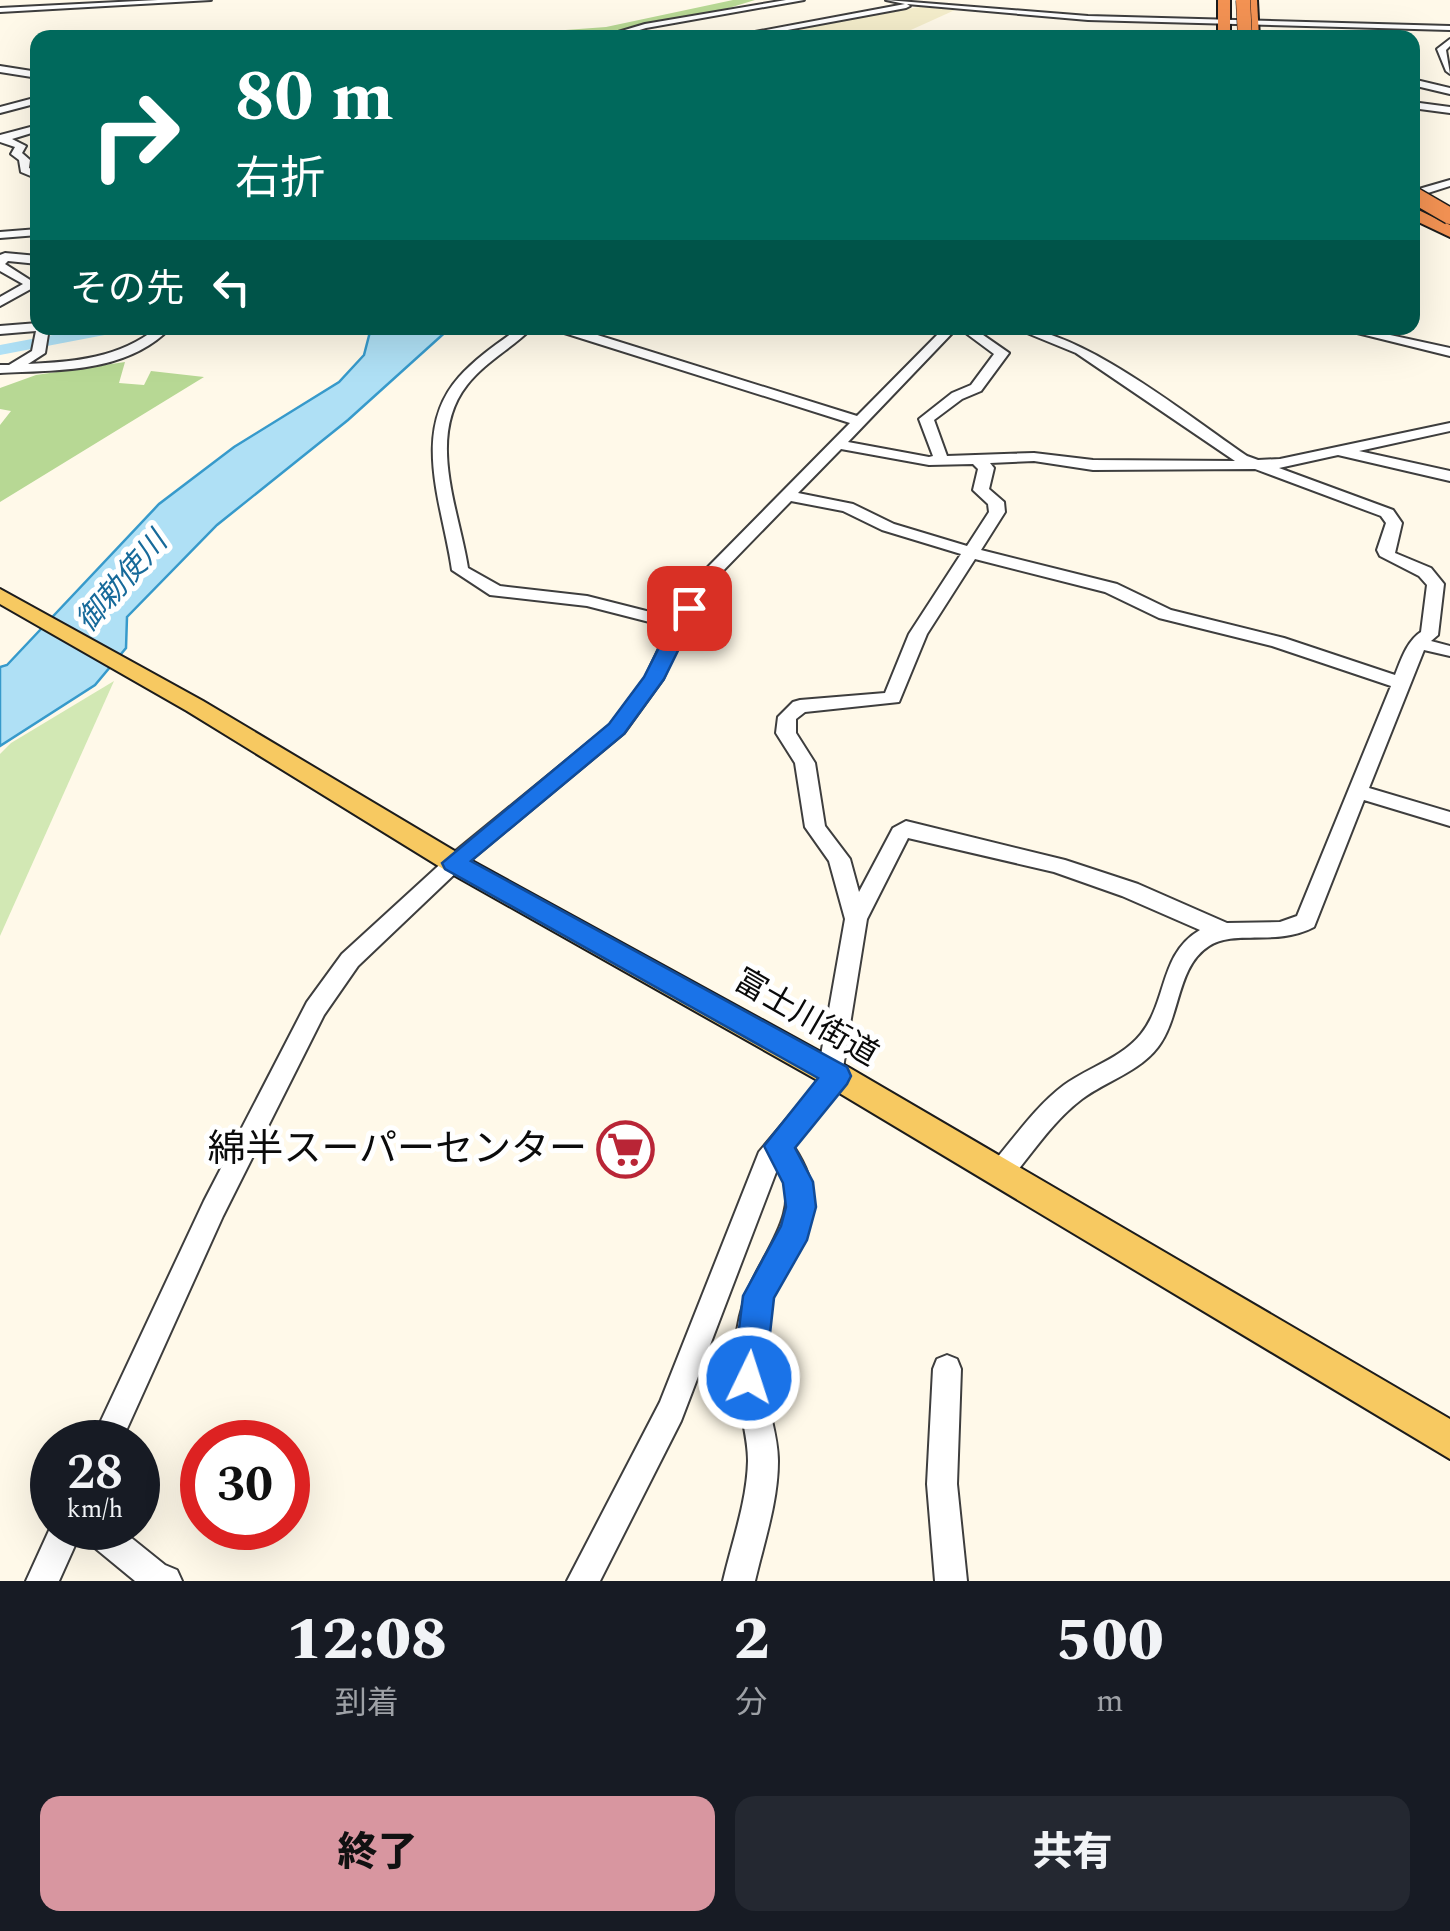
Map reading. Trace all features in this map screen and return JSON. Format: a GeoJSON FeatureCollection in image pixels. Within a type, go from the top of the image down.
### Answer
{"type":"FeatureCollection","features":[{"type":"Feature","properties":{"kind":"highway"},"geometry":{"type":"LineString","coordinates":[[1223,30],[1224,0]]}},
{"type":"Feature","properties":{"kind":"highway"},"geometry":{"type":"LineString","coordinates":[[1243,30],[1244,0]]}},
{"type":"Feature","properties":{"kind":"highway"},"geometry":{"type":"LineString","coordinates":[[1251,0],[1251,30]]}},
{"type":"Feature","properties":{"kind":"highway"},"geometry":{"type":"LineString","coordinates":[[1420,196],[1450,213]]}},
{"type":"Feature","properties":{"kind":"highway"},"geometry":{"type":"LineString","coordinates":[[1420,216],[1450,232]]}},
{"type":"Feature","properties":{"kind":"main road","name":"富士川街道"},"geometry":{"type":"LineString","coordinates":[[0,595],[454,863],[834,1074],[1450,1440]]}},
{"type":"Feature","properties":{"kind":"street"},"geometry":{"type":"LineString","coordinates":[[0,10],[207,0]]}},
{"type":"Feature","properties":{"kind":"street"},"geometry":{"type":"LineString","coordinates":[[890,0],[1038,14],[1450,28]]}},
{"type":"Feature","properties":{"kind":"street"},"geometry":{"type":"LineString","coordinates":[[631,30],[796,1],[830,18]]}},
{"type":"Feature","properties":{"kind":"street"},"geometry":{"type":"LineString","coordinates":[[1038,14],[1044,1]]}},
{"type":"Feature","properties":{"kind":"street"},"geometry":{"type":"LineString","coordinates":[[760,30],[913,5]]}},
{"type":"Feature","properties":{"kind":"street"},"geometry":{"type":"LineString","coordinates":[[750,9],[785,24]]}},
{"type":"Feature","properties":{"kind":"street"},"geometry":{"type":"LineString","coordinates":[[692,30],[767,17]]}},
{"type":"Feature","properties":{"kind":"street"},"geometry":{"type":"LineString","coordinates":[[1450,42],[1441,49],[1450,72]]}},
{"type":"Feature","properties":{"kind":"street"},"geometry":{"type":"LineString","coordinates":[[0,66],[30,64]]}},
{"type":"Feature","properties":{"kind":"street"},"geometry":{"type":"LineString","coordinates":[[0,66],[30,73]]}},
{"type":"Feature","properties":{"kind":"street"},"geometry":{"type":"LineString","coordinates":[[1420,84],[1450,91]]}},
{"type":"Feature","properties":{"kind":"street"},"geometry":{"type":"LineString","coordinates":[[0,110],[30,105]]}},
{"type":"Feature","properties":{"kind":"street"},"geometry":{"type":"LineString","coordinates":[[1420,107],[1450,110]]}},
{"type":"Feature","properties":{"kind":"street"},"geometry":{"type":"LineString","coordinates":[[2,137],[30,130]]}},
{"type":"Feature","properties":{"kind":"street"},"geometry":{"type":"LineString","coordinates":[[2,137],[22,146],[16,154],[25,160],[22,163],[30,172]]}},
{"type":"Feature","properties":{"kind":"street"},"geometry":{"type":"LineString","coordinates":[[1420,191],[1450,182]]}},
{"type":"Feature","properties":{"kind":"street"},"geometry":{"type":"LineString","coordinates":[[0,236],[30,233]]}},
{"type":"Feature","properties":{"kind":"street"},"geometry":{"type":"LineString","coordinates":[[30,260],[5,258],[1,267],[30,283]]}},
{"type":"Feature","properties":{"kind":"street"},"geometry":{"type":"LineString","coordinates":[[0,302],[30,285]]}},
{"type":"Feature","properties":{"kind":"street"},"geometry":{"type":"LineString","coordinates":[[0,330],[30,329]]}},
{"type":"Feature","properties":{"kind":"street"},"geometry":{"type":"LineString","coordinates":[[2,370],[40,350],[40,335]]}},
{"type":"Feature","properties":{"kind":"street"},"geometry":{"type":"LineString","coordinates":[[2,370],[112,357],[155,335]]}},
{"type":"Feature","properties":{"kind":"street"},"geometry":{"type":"LineString","coordinates":[[517,335],[464,378],[444,412],[439,452],[460,570],[496,592],[587,600],[679,624]]}},
{"type":"Feature","properties":{"kind":"street"},"geometry":{"type":"LineString","coordinates":[[585,335],[859,421]]}},
{"type":"Feature","properties":{"kind":"street"},"geometry":{"type":"LineString","coordinates":[[116,1420],[213,1209],[316,1009],[350,960],[454,863],[617,729],[654,679],[679,624],[711,574],[944,335]]}},
{"type":"Feature","properties":{"kind":"street"},"geometry":{"type":"LineString","coordinates":[[942,461],[926,419],[957,396],[976,388],[1002,353],[975,335]]}},
{"type":"Feature","properties":{"kind":"street"},"geometry":{"type":"LineString","coordinates":[[1000,1172],[1071,1093],[1130,1057],[1151,1039],[1186,954],[1198,941],[1222,930],[1294,929],[1306,920],[1401,683],[1419,643],[1428,635],[1443,585],[1388,556],[1385,550],[1394,523],[1387,514],[1254,466],[1081,350],[1040,335]]}},
{"type":"Feature","properties":{"kind":"street"},"geometry":{"type":"LineString","coordinates":[[1374,335],[1450,352]]}},
{"type":"Feature","properties":{"kind":"street"},"geometry":{"type":"LineString","coordinates":[[837,444],[942,461],[1034,457],[1093,465],[1254,466],[1450,427]]}},
{"type":"Feature","properties":{"kind":"street"},"geometry":{"type":"LineString","coordinates":[[1336,450],[1450,476]]}},
{"type":"Feature","properties":{"kind":"street"},"geometry":{"type":"LineString","coordinates":[[856,919],[839,859],[815,827],[805,763],[786,732],[786,717],[800,706],[892,698],[918,634],[974,553],[998,508],[981,490],[986,468],[978,460]]}},
{"type":"Feature","properties":{"kind":"street"},"geometry":{"type":"LineString","coordinates":[[788,496],[847,506],[888,527],[1110,588],[1165,614],[1278,642],[1401,683]]}},
{"type":"Feature","properties":{"kind":"street"},"geometry":{"type":"LineString","coordinates":[[1419,643],[1450,650]]}},
{"type":"Feature","properties":{"kind":"street"},"geometry":{"type":"LineString","coordinates":[[1356,791],[1450,819]]}},
{"type":"Feature","properties":{"kind":"street"},"geometry":{"type":"LineString","coordinates":[[584,1581],[672,1411],[768,1160],[834,1074],[856,919],[900,834],[906,828],[1058,865],[1130,890],[1222,930]]}},
{"type":"Feature","properties":{"kind":"street"},"geometry":{"type":"LineString","coordinates":[[739,1581],[763,1462],[749,1378],[752,1333],[759,1296],[796,1230],[801,1207],[798,1182],[779,1146]]}},
{"type":"Feature","properties":{"kind":"street"},"geometry":{"type":"LineString","coordinates":[[947,1369],[942,1484],[951,1581]]}},
{"type":"Feature","properties":{"kind":"street"},"geometry":{"type":"LineString","coordinates":[[42,1581],[57,1550]]}},
{"type":"Feature","properties":{"kind":"street"},"geometry":{"type":"LineString","coordinates":[[121,1550],[156,1578],[166,1581]]}},
{"type":"Feature","properties":{"kind":"shaded area"},"geometry":{"type":"Polygon","coordinates":[[[919,7],[955,10],[911,30],[784,30],[919,7]]]}},
{"type":"Feature","properties":{"kind":"green space"},"geometry":{"type":"Polygon","coordinates":[[[733,0],[755,0],[706,15],[622,30],[566,30],[606,27],[733,0]]]}},
{"type":"Feature","properties":{"kind":"green space"},"geometry":{"type":"Polygon","coordinates":[[[125,362],[119,383],[144,385],[151,371],[204,377],[0,502],[0,425],[11,411],[0,409],[0,388],[36,375],[125,362]]]}},
{"type":"Feature","properties":{"kind":"green space"},"geometry":{"type":"Polygon","coordinates":[[[114,681],[0,936],[0,754],[11,743],[114,681]]]}},
{"type":"Feature","properties":{"kind":"water","name":"御勅使川"},"geometry":{"type":"Polygon","coordinates":[[[369,335],[442,335],[348,420],[217,525],[127,617],[126,648],[95,685],[0,746],[0,667],[7,665],[159,504],[234,447],[339,382],[364,355],[369,335]]]}},
{"type":"Feature","properties":{"kind":"waterway"},"geometry":{"type":"LineString","coordinates":[[0,350],[78,335]]}},
{"type":"Feature","properties":{"kind":"place","name":"綿半スーパーセンター"},"geometry":{"type":"Point","coordinates":[626,1150]}},
{"type":"Feature","properties":{"kind":"route"},"geometry":{"type":"LineString","coordinates":[[689,608],[654,679],[617,729],[454,863],[646,966],[837,1076],[779,1146],[798,1182],[801,1207],[796,1230],[759,1296],[749,1378]]}}]}
